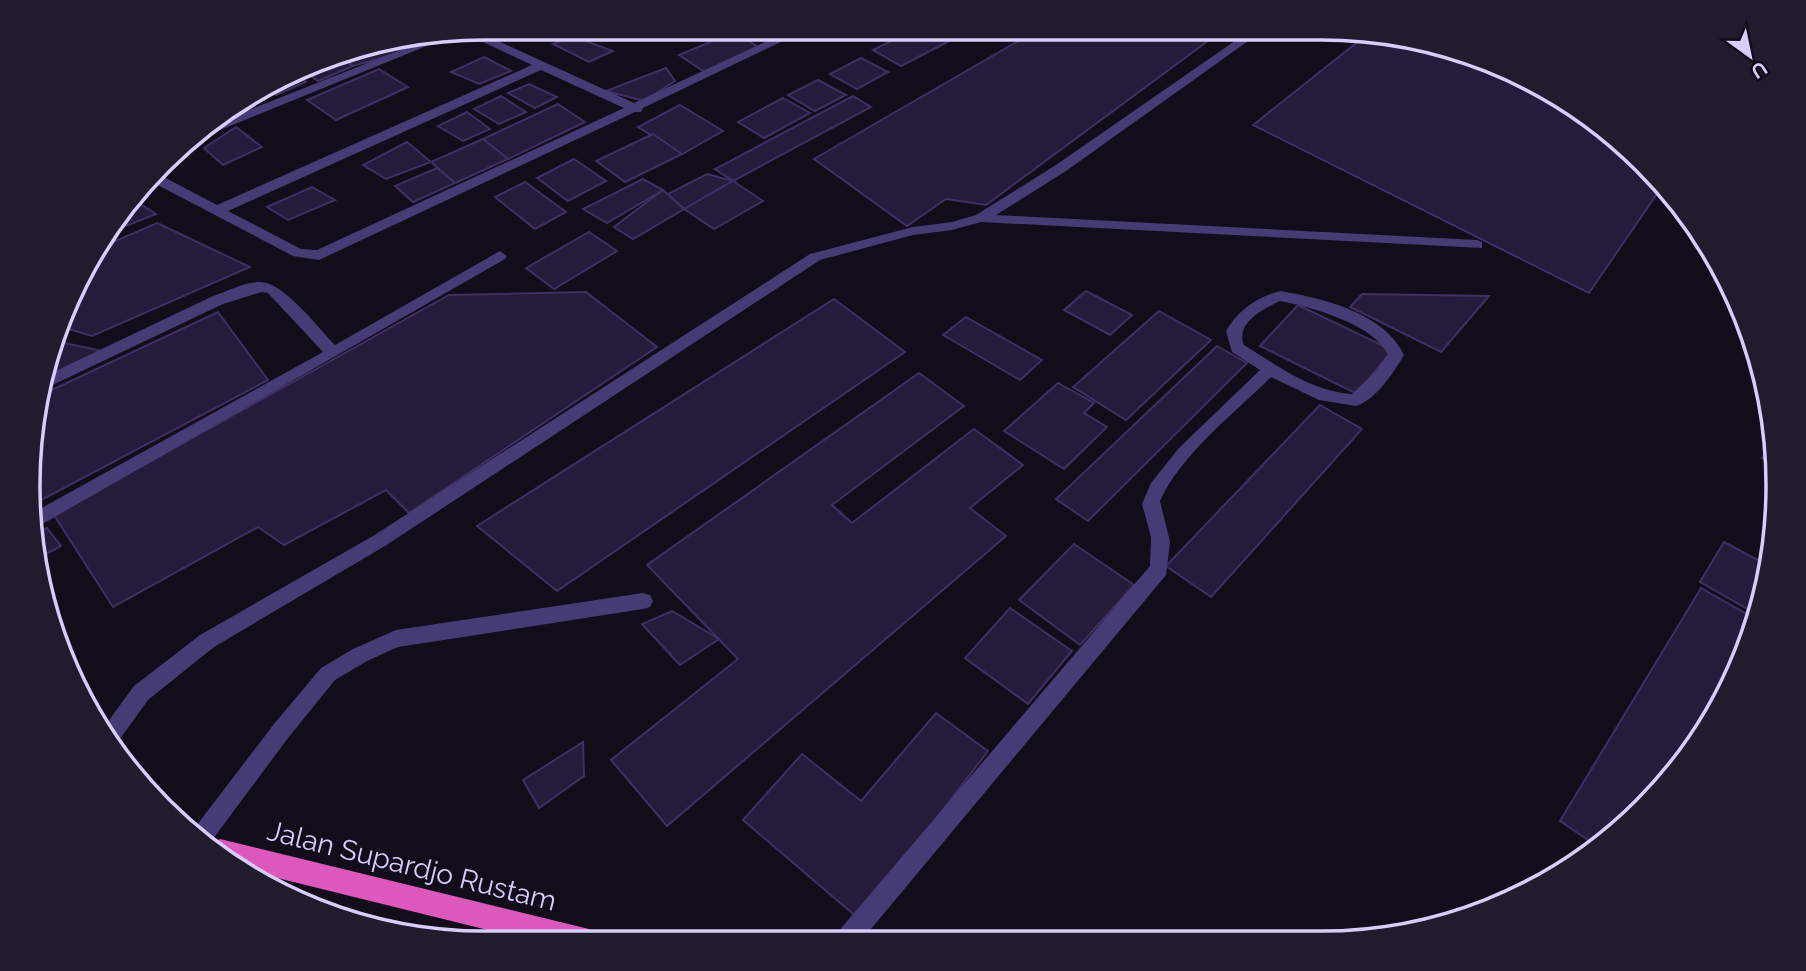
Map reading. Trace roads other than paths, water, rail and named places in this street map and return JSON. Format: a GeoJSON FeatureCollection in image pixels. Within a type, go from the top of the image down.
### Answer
{"type":"FeatureCollection","features":[{"type":"Feature","properties":{"kind":"highway","name":"Jalan Supardjo Rustam"},"geometry":{"type":"LineString","coordinates":[[237,855],[544,931]]}},
{"type":"Feature","properties":{"kind":"street"},"geometry":{"type":"LineString","coordinates":[[487,40],[637,108]]}},
{"type":"Feature","properties":{"kind":"street"},"geometry":{"type":"LineString","coordinates":[[161,181],[298,253],[319,255],[780,40]]}},
{"type":"Feature","properties":{"kind":"street"},"geometry":{"type":"LineString","coordinates":[[114,731],[141,693],[207,641],[379,541],[815,257],[913,231],[952,226],[981,218],[1061,168],[1243,40]]}},
{"type":"Feature","properties":{"kind":"street"},"geometry":{"type":"LineString","coordinates":[[227,123],[423,45]]}},
{"type":"Feature","properties":{"kind":"street"},"geometry":{"type":"LineString","coordinates":[[216,211],[542,65]]}},
{"type":"Feature","properties":{"kind":"street"},"geometry":{"type":"LineString","coordinates":[[981,218],[1477,245]]}},
{"type":"Feature","properties":{"kind":"street"},"geometry":{"type":"LineString","coordinates":[[41,517],[500,256]]}},
{"type":"Feature","properties":{"kind":"street"},"geometry":{"type":"LineString","coordinates":[[53,379],[218,300],[262,287],[273,290],[333,353]]}},
{"type":"Feature","properties":{"kind":"street"},"geometry":{"type":"LineString","coordinates":[[1299,298],[1388,338],[1395,346],[1396,355],[1381,376],[1356,400],[1336,400],[1315,393],[1271,368],[1238,348],[1234,339],[1234,330],[1266,299],[1299,298]]}},
{"type":"Feature","properties":{"kind":"street"},"geometry":{"type":"LineString","coordinates":[[853,931],[1159,569],[1162,550],[1150,504],[1154,490],[1174,465],[1271,368]]}},
{"type":"Feature","properties":{"kind":"street"},"geometry":{"type":"LineString","coordinates":[[205,832],[328,674],[360,655],[396,639],[643,601]]}}]}
